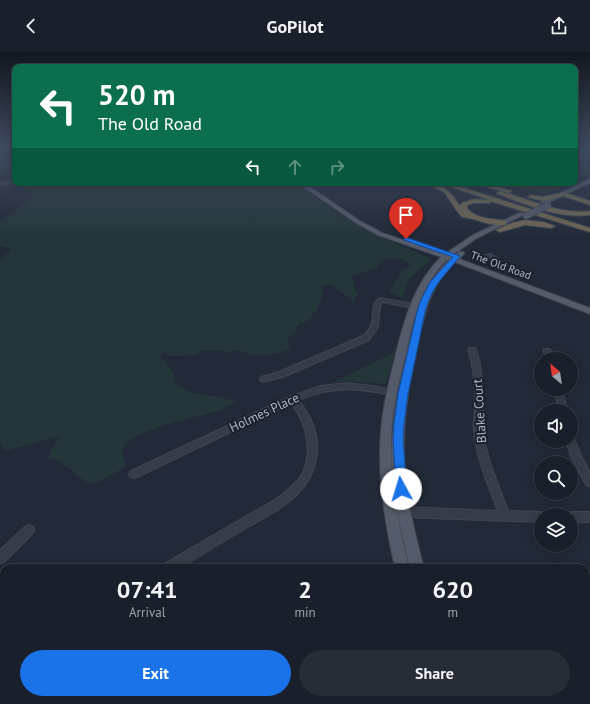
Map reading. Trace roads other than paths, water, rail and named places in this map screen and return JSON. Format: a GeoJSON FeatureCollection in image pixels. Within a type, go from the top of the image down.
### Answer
{"type":"FeatureCollection","features":[{"type":"Feature","properties":{"kind":"highway"},"geometry":{"type":"LineString","coordinates":[[436,186],[447,192],[459,210],[464,214],[502,226]]}},
{"type":"Feature","properties":{"kind":"highway"},"geometry":{"type":"LineString","coordinates":[[451,186],[590,230]]}},
{"type":"Feature","properties":{"kind":"highway"},"geometry":{"type":"LineString","coordinates":[[470,186],[590,223]]}},
{"type":"Feature","properties":{"kind":"highway"},"geometry":{"type":"LineString","coordinates":[[471,186],[574,214],[590,213]]}},
{"type":"Feature","properties":{"kind":"highway"},"geometry":{"type":"LineString","coordinates":[[488,186],[538,198],[546,199],[566,194],[590,200]]}},
{"type":"Feature","properties":{"kind":"highway"},"geometry":{"type":"LineString","coordinates":[[566,194],[590,203]]}},
{"type":"Feature","properties":{"kind":"highway"},"geometry":{"type":"LineString","coordinates":[[537,214],[486,201],[470,202],[463,206],[466,212],[475,217],[502,226],[520,222],[532,222],[590,236]]}},
{"type":"Feature","properties":{"kind":"main road"},"geometry":{"type":"LineString","coordinates":[[416,564],[405,512],[400,477],[397,393],[414,306],[424,283],[433,270],[451,257],[467,241],[502,226],[590,181]]}},
{"type":"Feature","properties":{"kind":"main road"},"geometry":{"type":"LineString","coordinates":[[566,194],[590,185]]}},
{"type":"Feature","properties":{"kind":"main road","name":"The Old Road"},"geometry":{"type":"LineString","coordinates":[[306,186],[369,228],[387,237],[511,275],[590,306]]}},
{"type":"Feature","properties":{"kind":"main road","name":"The Old Road"},"geometry":{"type":"LineString","coordinates":[[313,186],[370,223],[406,239],[590,311]]}},
{"type":"Feature","properties":{"kind":"main road"},"geometry":{"type":"LineString","coordinates":[[401,564],[391,512],[386,458],[387,427],[424,300],[451,257]]}},
{"type":"Feature","properties":{"kind":"street"},"geometry":{"type":"LineString","coordinates":[[0,184],[12,182]]}},
{"type":"Feature","properties":{"kind":"street"},"geometry":{"type":"LineString","coordinates":[[264,379],[282,374],[366,338],[374,329],[377,304],[380,300],[414,306]]}},
{"type":"Feature","properties":{"kind":"street","name":"Blake Court"},"geometry":{"type":"LineString","coordinates":[[472,350],[476,362],[478,386],[478,430],[480,442],[505,516]]}},
{"type":"Feature","properties":{"kind":"street","name":"Holmes Place"},"geometry":{"type":"LineString","coordinates":[[134,474],[292,399],[315,390],[340,386],[360,386],[397,393]]}},
{"type":"Feature","properties":{"kind":"street"},"geometry":{"type":"LineString","coordinates":[[175,564],[282,501],[294,491],[303,480],[311,457],[311,435],[305,416],[292,399]]}},
{"type":"Feature","properties":{"kind":"street"},"geometry":{"type":"LineString","coordinates":[[573,448],[590,482]]}},
{"type":"Feature","properties":{"kind":"street"},"geometry":{"type":"LineString","coordinates":[[391,512],[534,517]]}},
{"type":"Feature","properties":{"kind":"street"},"geometry":{"type":"LineString","coordinates":[[578,517],[590,517]]}},
{"type":"Feature","properties":{"kind":"street"},"geometry":{"type":"LineString","coordinates":[[0,558],[29,530]]}}]}
